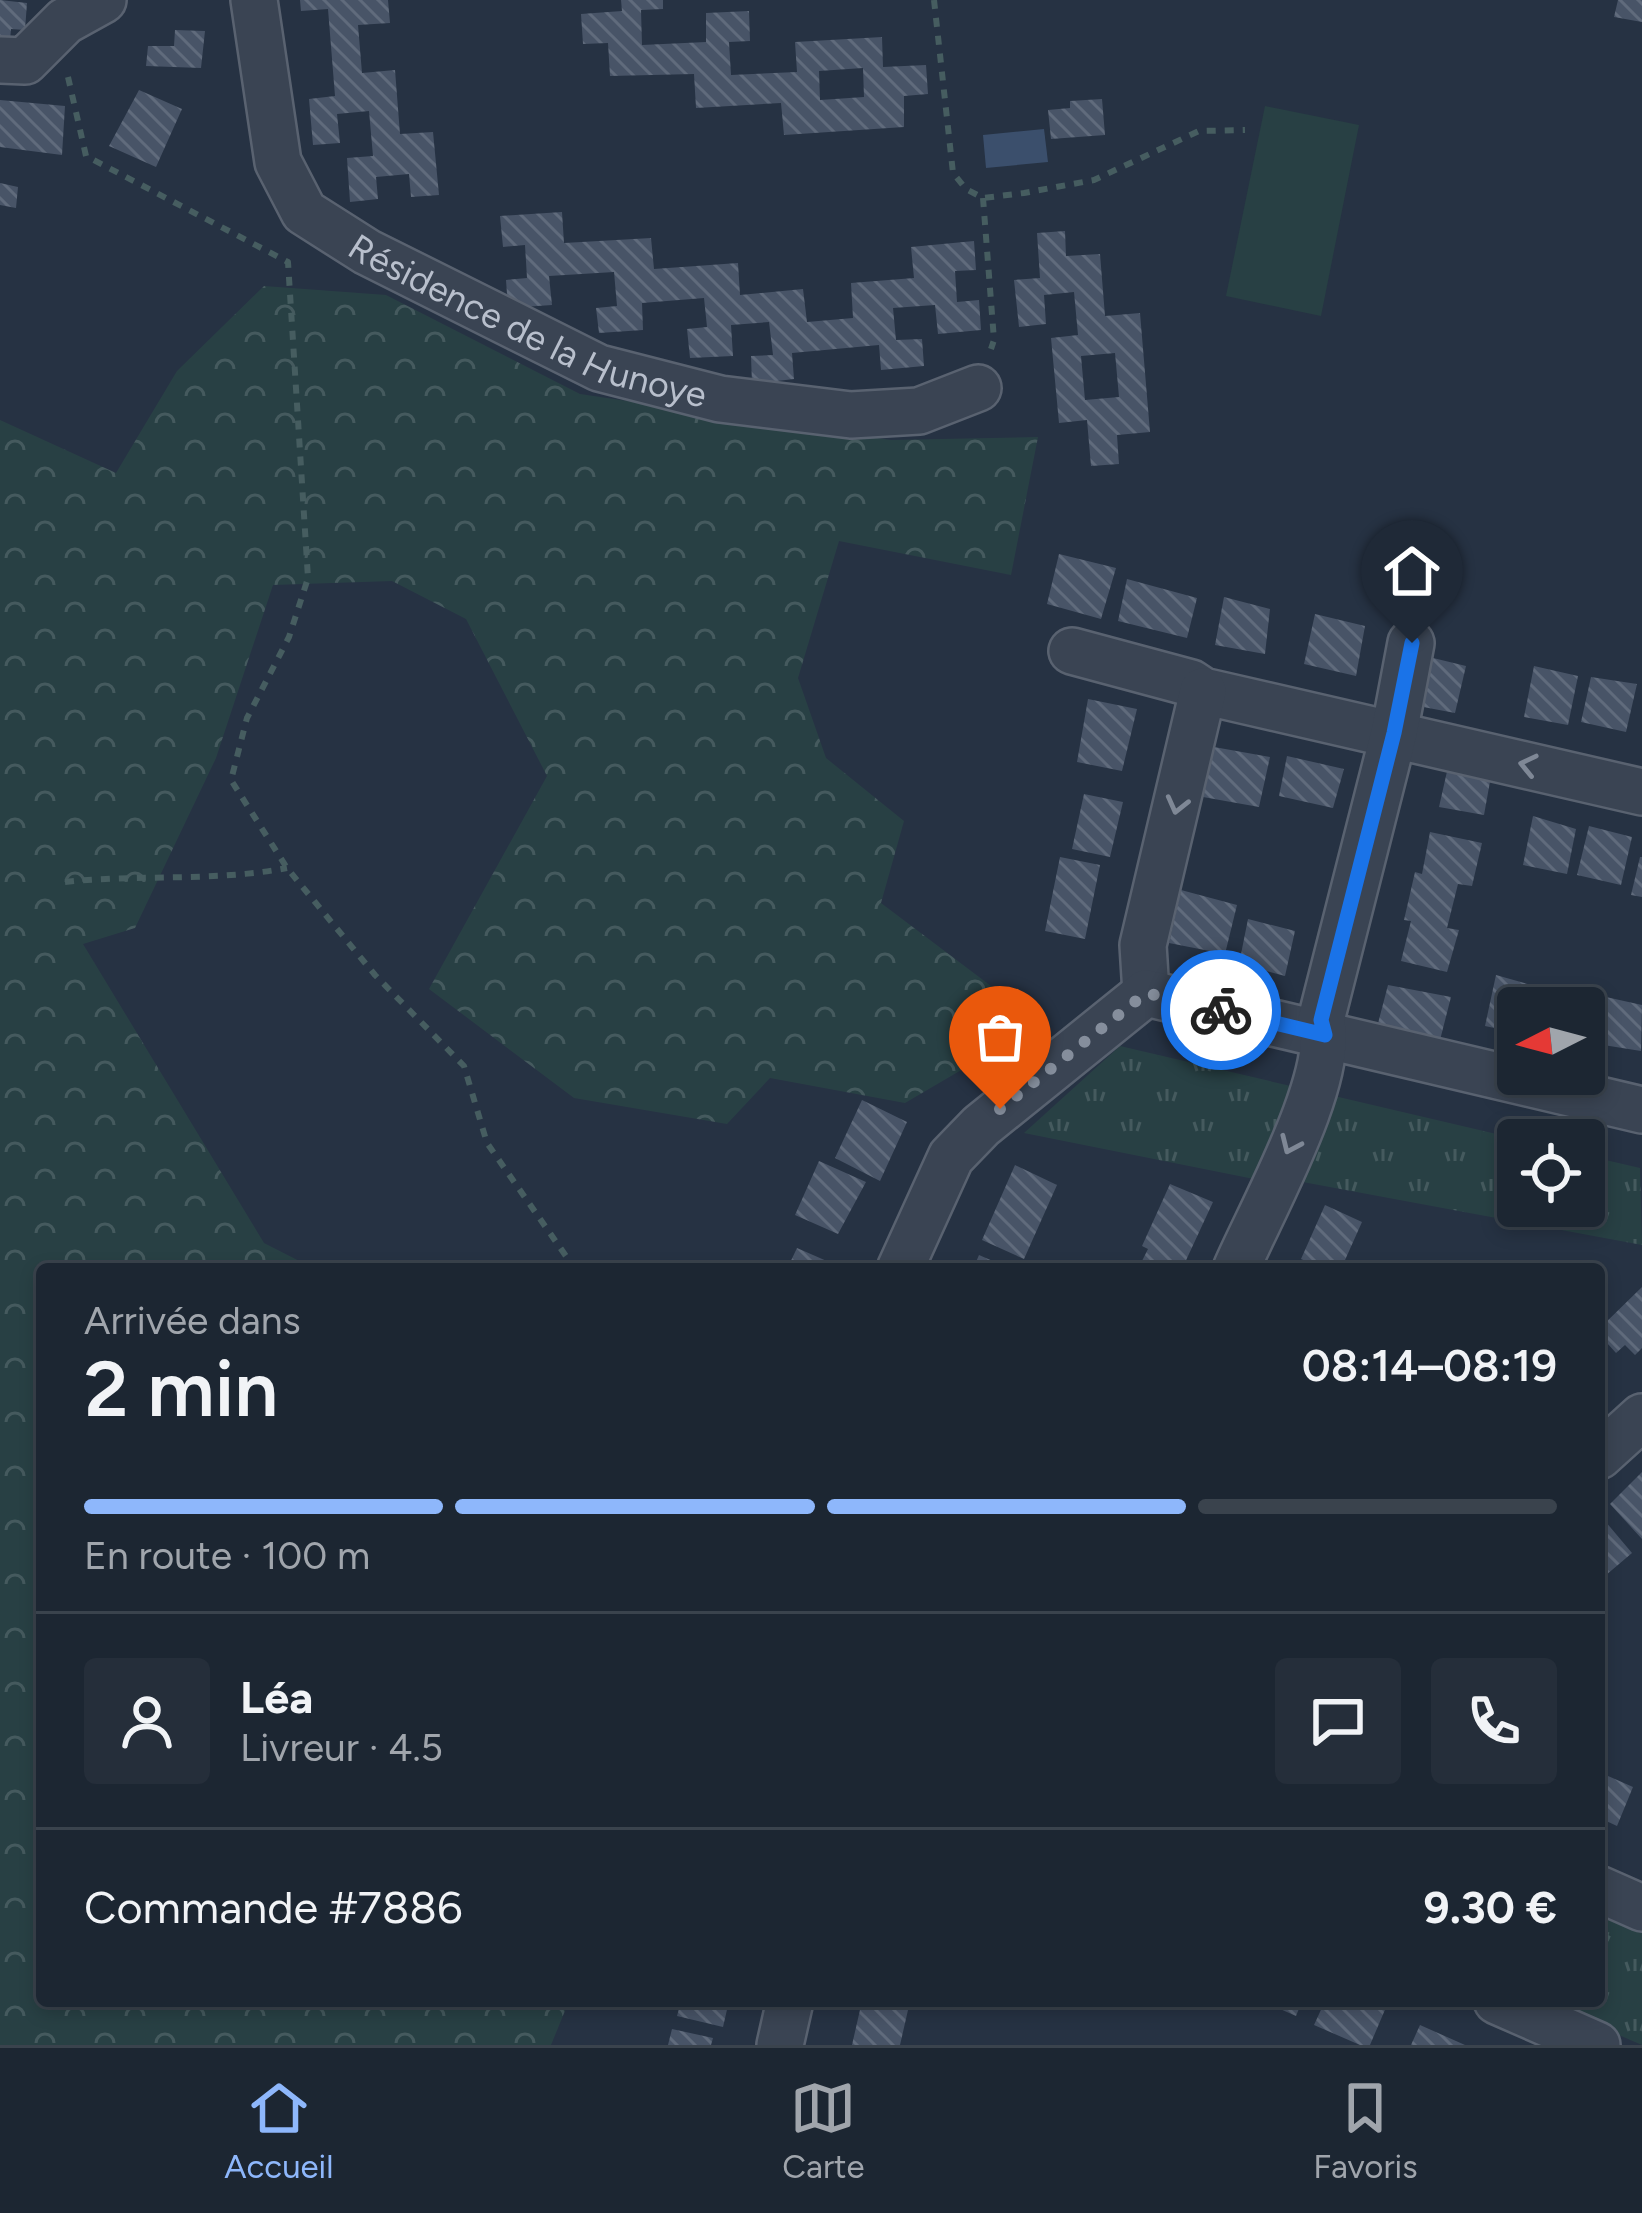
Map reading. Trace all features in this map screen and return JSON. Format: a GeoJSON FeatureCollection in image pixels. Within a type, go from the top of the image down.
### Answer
{"type":"FeatureCollection","features":[{"type":"Feature","properties":{"kind":"street"},"geometry":{"type":"LineString","coordinates":[[0,60],[25,61],[65,21],[103,0]]}},
{"type":"Feature","properties":{"kind":"street","name":"Résidence de la Hunoye"},"geometry":{"type":"LineString","coordinates":[[254,0],[278,162],[304,212],[368,252],[599,368],[720,399],[851,415],[919,411],[978,388]]}},
{"type":"Feature","properties":{"kind":"street"},"geometry":{"type":"LineString","coordinates":[[1239,1263],[1318,1084],[1325,1035],[1321,1020],[1394,733],[1412,643]]}},
{"type":"Feature","properties":{"kind":"street"},"geometry":{"type":"LineString","coordinates":[[1072,651],[1191,683],[1203,691],[1642,792]]}},
{"type":"Feature","properties":{"kind":"street"},"geometry":{"type":"LineString","coordinates":[[1146,993],[1143,945],[1203,691]]}},
{"type":"Feature","properties":{"kind":"street"},"geometry":{"type":"LineString","coordinates":[[1146,993],[1642,1110]]}},
{"type":"Feature","properties":{"kind":"street"},"geometry":{"type":"LineString","coordinates":[[903,1263],[951,1157],[981,1126],[1146,993]]}},
{"type":"Feature","properties":{"kind":"street"},"geometry":{"type":"LineString","coordinates":[[1605,1451],[1642,1418]]}},
{"type":"Feature","properties":{"kind":"street"},"geometry":{"type":"LineString","coordinates":[[780,2045],[789,2007]]}},
{"type":"Feature","properties":{"kind":"street"},"geometry":{"type":"LineString","coordinates":[[1511,2007],[1597,2045]]}},
{"type":"Feature","properties":{"kind":"path"},"geometry":{"type":"LineString","coordinates":[[934,0],[953,173],[966,189],[983,198],[1094,180],[1199,131],[1245,130]]}},
{"type":"Feature","properties":{"kind":"path"},"geometry":{"type":"LineString","coordinates":[[57,32],[86,156],[288,262],[308,578],[289,637],[247,718],[231,780],[287,868],[375,975],[464,1066],[487,1143],[571,1263]]}},
{"type":"Feature","properties":{"kind":"path"},"geometry":{"type":"LineString","coordinates":[[978,388],[994,340],[983,198]]}},
{"type":"Feature","properties":{"kind":"path"},"geometry":{"type":"LineString","coordinates":[[65,882],[109,877],[241,877],[287,868]]}},
{"type":"Feature","properties":{"kind":"path"},"geometry":{"type":"LineString","coordinates":[[1605,1942],[1618,1908]]}},
{"type":"Feature","properties":{"kind":"green space"},"geometry":{"type":"Polygon","coordinates":[[[1265,106],[1359,125],[1321,316],[1226,296],[1265,106]]]}},
{"type":"Feature","properties":{"kind":"green space"},"geometry":{"type":"Polygon","coordinates":[[[264,286],[386,295],[580,394],[891,440],[1038,437],[1011,575],[839,541],[798,678],[826,758],[904,821],[881,903],[991,986],[1016,1038],[905,1103],[770,1078],[727,1124],[574,1098],[429,989],[547,776],[466,619],[392,581],[273,585],[216,758],[135,928],[83,944],[264,1243],[303,1263],[36,1263],[36,2007],[567,2007],[551,2045],[0,2045],[0,420],[116,473],[177,371],[264,286]]]}},
{"type":"Feature","properties":{"kind":"green space"},"geometry":{"type":"Polygon","coordinates":[[[1120,1046],[1295,1087],[1254,1179],[1024,1133],[1120,1046]]]}},
{"type":"Feature","properties":{"kind":"green space"},"geometry":{"type":"Polygon","coordinates":[[[1330,1095],[1497,1134],[1497,1218],[1292,1180],[1330,1095]]]}},
{"type":"Feature","properties":{"kind":"green space"},"geometry":{"type":"Polygon","coordinates":[[[1605,1160],[1640,1168],[1642,1245],[1545,1227],[1605,1227],[1605,1160]]]}},
{"type":"Feature","properties":{"kind":"green space"},"geometry":{"type":"Polygon","coordinates":[[[1605,1907],[1642,1923],[1642,2045],[1554,2007],[1605,2007],[1605,1907]]]}},
{"type":"Feature","properties":{"kind":"water"},"geometry":{"type":"Polygon","coordinates":[[[1044,129],[1048,162],[986,168],[983,135],[1044,129]]]}},
{"type":"Feature","properties":{"kind":"building"},"geometry":{"type":"Polygon","coordinates":[[[0,0],[27,3],[25,30],[11,29],[10,41],[0,40],[0,0]]]}},
{"type":"Feature","properties":{"kind":"building"},"geometry":{"type":"Polygon","coordinates":[[[300,0],[388,0],[390,23],[358,25],[362,73],[395,70],[400,134],[433,132],[439,195],[411,197],[409,174],[376,177],[378,199],[350,202],[347,158],[373,156],[369,111],[337,114],[340,143],[313,145],[309,99],[335,96],[328,9],[301,11],[300,0]]]}},
{"type":"Feature","properties":{"kind":"building"},"geometry":{"type":"Polygon","coordinates":[[[621,0],[663,0],[663,9],[641,10],[642,45],[706,42],[706,13],[749,11],[750,41],[729,42],[731,75],[797,72],[795,42],[882,37],[883,67],[926,65],[928,94],[904,96],[904,127],[784,135],[781,103],[696,108],[694,74],[610,76],[608,43],[583,44],[581,14],[622,11],[621,0]],[[863,68],[819,71],[820,100],[864,97],[863,68]]]}},
{"type":"Feature","properties":{"kind":"building"},"geometry":{"type":"Polygon","coordinates":[[[1618,0],[1642,0],[1642,22],[1614,17],[1618,0]]]}},
{"type":"Feature","properties":{"kind":"building"},"geometry":{"type":"Polygon","coordinates":[[[175,30],[205,31],[201,68],[146,66],[148,46],[174,46],[175,30]]]}},
{"type":"Feature","properties":{"kind":"building"},"geometry":{"type":"Polygon","coordinates":[[[139,90],[182,109],[156,167],[109,146],[139,90]]]}},
{"type":"Feature","properties":{"kind":"building"},"geometry":{"type":"Polygon","coordinates":[[[1102,99],[1105,135],[1051,139],[1048,110],[1070,108],[1070,101],[1102,99]]]}},
{"type":"Feature","properties":{"kind":"building"},"geometry":{"type":"Polygon","coordinates":[[[0,100],[65,106],[62,155],[0,147],[0,100]]]}},
{"type":"Feature","properties":{"kind":"building"},"geometry":{"type":"Polygon","coordinates":[[[0,183],[18,187],[16,208],[0,205],[0,183]]]}},
{"type":"Feature","properties":{"kind":"building"},"geometry":{"type":"Polygon","coordinates":[[[562,212],[564,243],[651,238],[654,269],[738,263],[740,295],[803,289],[807,322],[853,318],[851,283],[914,278],[911,247],[974,241],[976,270],[955,271],[957,302],[979,300],[981,330],[938,334],[935,305],[893,308],[896,340],[922,339],[924,366],[881,370],[879,345],[792,353],[794,379],[752,384],[751,356],[773,355],[769,322],[731,325],[733,356],[690,358],[687,329],[707,327],[704,298],[642,303],[643,330],[599,333],[596,308],[617,306],[614,272],[549,276],[552,305],[508,308],[506,280],[527,278],[525,245],[503,247],[500,216],[562,212]]]}},
{"type":"Feature","properties":{"kind":"building"},"geometry":{"type":"Polygon","coordinates":[[[1065,231],[1066,256],[1100,254],[1105,316],[1140,313],[1150,432],[1117,435],[1119,464],[1091,466],[1087,420],[1059,423],[1051,338],[1078,335],[1074,292],[1044,295],[1046,324],[1019,327],[1014,280],[1040,278],[1037,233],[1065,231]],[[1115,353],[1081,356],[1085,400],[1119,397],[1115,353]]]}},
{"type":"Feature","properties":{"kind":"building"},"geometry":{"type":"Polygon","coordinates":[[[1059,554],[1116,568],[1101,619],[1047,604],[1059,554]]]}},
{"type":"Feature","properties":{"kind":"building"},"geometry":{"type":"Polygon","coordinates":[[[1127,579],[1197,598],[1187,638],[1118,621],[1127,579]]]}},
{"type":"Feature","properties":{"kind":"building"},"geometry":{"type":"Polygon","coordinates":[[[1224,597],[1270,609],[1265,654],[1215,645],[1224,597]]]}},
{"type":"Feature","properties":{"kind":"building"},"geometry":{"type":"Polygon","coordinates":[[[1315,614],[1365,626],[1356,676],[1304,664],[1315,614]]]}},
{"type":"Feature","properties":{"kind":"building"},"geometry":{"type":"Polygon","coordinates":[[[1429,657],[1466,666],[1455,713],[1418,706],[1429,657]]]}},
{"type":"Feature","properties":{"kind":"building"},"geometry":{"type":"Polygon","coordinates":[[[1534,666],[1578,676],[1568,725],[1524,717],[1534,666]]]}},
{"type":"Feature","properties":{"kind":"building"},"geometry":{"type":"Polygon","coordinates":[[[1591,677],[1637,684],[1626,732],[1581,722],[1591,677]]]}},
{"type":"Feature","properties":{"kind":"building"},"geometry":{"type":"Polygon","coordinates":[[[1088,699],[1137,709],[1122,771],[1077,762],[1088,699]]]}},
{"type":"Feature","properties":{"kind":"building"},"geometry":{"type":"Polygon","coordinates":[[[1214,747],[1270,757],[1259,807],[1203,797],[1214,747]]]}},
{"type":"Feature","properties":{"kind":"building"},"geometry":{"type":"Polygon","coordinates":[[[1287,756],[1344,769],[1333,808],[1279,796],[1287,756]]]}},
{"type":"Feature","properties":{"kind":"building"},"geometry":{"type":"Polygon","coordinates":[[[1448,767],[1491,776],[1484,815],[1439,807],[1448,767]]]}},
{"type":"Feature","properties":{"kind":"building"},"geometry":{"type":"Polygon","coordinates":[[[1084,794],[1123,802],[1110,857],[1072,849],[1084,794]]]}},
{"type":"Feature","properties":{"kind":"building"},"geometry":{"type":"Polygon","coordinates":[[[1533,816],[1576,829],[1567,874],[1523,865],[1533,816]]]}},
{"type":"Feature","properties":{"kind":"building"},"geometry":{"type":"Polygon","coordinates":[[[1589,826],[1632,837],[1621,885],[1577,875],[1589,826]]]}},
{"type":"Feature","properties":{"kind":"building"},"geometry":{"type":"Polygon","coordinates":[[[1430,832],[1482,843],[1472,886],[1458,884],[1447,928],[1459,930],[1447,972],[1401,961],[1411,921],[1404,920],[1415,872],[1422,874],[1430,832]]]}},
{"type":"Feature","properties":{"kind":"building"},"geometry":{"type":"Polygon","coordinates":[[[1060,857],[1100,865],[1085,939],[1045,931],[1060,857]]]}},
{"type":"Feature","properties":{"kind":"building"},"geometry":{"type":"Polygon","coordinates":[[[1642,857],[1642,897],[1631,895],[1642,857]]]}},
{"type":"Feature","properties":{"kind":"building"},"geometry":{"type":"Polygon","coordinates":[[[1181,890],[1237,905],[1225,954],[1169,943],[1181,890]]]}},
{"type":"Feature","properties":{"kind":"building"},"geometry":{"type":"Polygon","coordinates":[[[1248,919],[1295,931],[1285,976],[1239,964],[1248,919]]]}},
{"type":"Feature","properties":{"kind":"building"},"geometry":{"type":"Polygon","coordinates":[[[1496,975],[1538,987],[1497,987],[1497,1029],[1485,1026],[1496,975]]]}},
{"type":"Feature","properties":{"kind":"building"},"geometry":{"type":"Polygon","coordinates":[[[1388,985],[1451,997],[1439,1044],[1376,1031],[1388,985]]]}},
{"type":"Feature","properties":{"kind":"building"},"geometry":{"type":"Polygon","coordinates":[[[1606,997],[1642,1005],[1641,1051],[1605,1045],[1606,997]]]}},
{"type":"Feature","properties":{"kind":"building"},"geometry":{"type":"Polygon","coordinates":[[[862,1100],[907,1122],[880,1181],[835,1158],[862,1100]]]}},
{"type":"Feature","properties":{"kind":"building"},"geometry":{"type":"Polygon","coordinates":[[[819,1161],[866,1182],[838,1234],[795,1215],[819,1161]]]}},
{"type":"Feature","properties":{"kind":"building"},"geometry":{"type":"Polygon","coordinates":[[[1015,1165],[1057,1185],[1024,1259],[982,1240],[1015,1165]]]}},
{"type":"Feature","properties":{"kind":"building"},"geometry":{"type":"Polygon","coordinates":[[[1170,1184],[1213,1202],[1185,1263],[1141,1263],[1148,1249],[1142,1246],[1170,1184]]]}},
{"type":"Feature","properties":{"kind":"building"},"geometry":{"type":"Polygon","coordinates":[[[1325,1205],[1362,1222],[1344,1263],[1301,1259],[1325,1205]]]}},
{"type":"Feature","properties":{"kind":"building"},"geometry":{"type":"Polygon","coordinates":[[[797,1248],[831,1263],[790,1263],[797,1248]]]}},
{"type":"Feature","properties":{"kind":"building"},"geometry":{"type":"Polygon","coordinates":[[[1642,1287],[1642,1348],[1635,1355],[1625,1345],[1616,1353],[1605,1341],[1605,1323],[1642,1287]]]}},
{"type":"Feature","properties":{"kind":"building"},"geometry":{"type":"Polygon","coordinates":[[[1642,1472],[1642,1539],[1610,1504],[1642,1472]]]}},
{"type":"Feature","properties":{"kind":"building"},"geometry":{"type":"Polygon","coordinates":[[[1605,1521],[1632,1553],[1605,1576],[1605,1521]]]}},
{"type":"Feature","properties":{"kind":"building"},"geometry":{"type":"Polygon","coordinates":[[[1605,1775],[1633,1787],[1617,1826],[1605,1820],[1605,1775]]]}},
{"type":"Feature","properties":{"kind":"building"},"geometry":{"type":"Polygon","coordinates":[[[679,2007],[728,2007],[723,2027],[677,2016],[679,2007]]]}},
{"type":"Feature","properties":{"kind":"building"},"geometry":{"type":"Polygon","coordinates":[[[861,2007],[908,2010],[900,2045],[852,2045],[861,2007]]]}},
{"type":"Feature","properties":{"kind":"building"},"geometry":{"type":"Polygon","coordinates":[[[1276,2007],[1300,2007],[1296,2016],[1276,2007]]]}},
{"type":"Feature","properties":{"kind":"building"},"geometry":{"type":"Polygon","coordinates":[[[1322,2007],[1386,2007],[1370,2045],[1314,2025],[1322,2007]]]}},
{"type":"Feature","properties":{"kind":"building"},"geometry":{"type":"Polygon","coordinates":[[[1420,2025],[1465,2045],[1411,2045],[1420,2025]]]}},
{"type":"Feature","properties":{"kind":"building"},"geometry":{"type":"Polygon","coordinates":[[[672,2029],[713,2038],[711,2045],[668,2045],[672,2029]]]}},
{"type":"Feature","properties":{"kind":"way so far"},"geometry":{"type":"LineString","coordinates":[[1000,1109],[1146,993],[1221,1010]]}},
{"type":"Feature","properties":{"kind":"route"},"geometry":{"type":"LineString","coordinates":[[1221,1010],[1325,1035],[1321,1020],[1394,733],[1412,643]]}}]}
